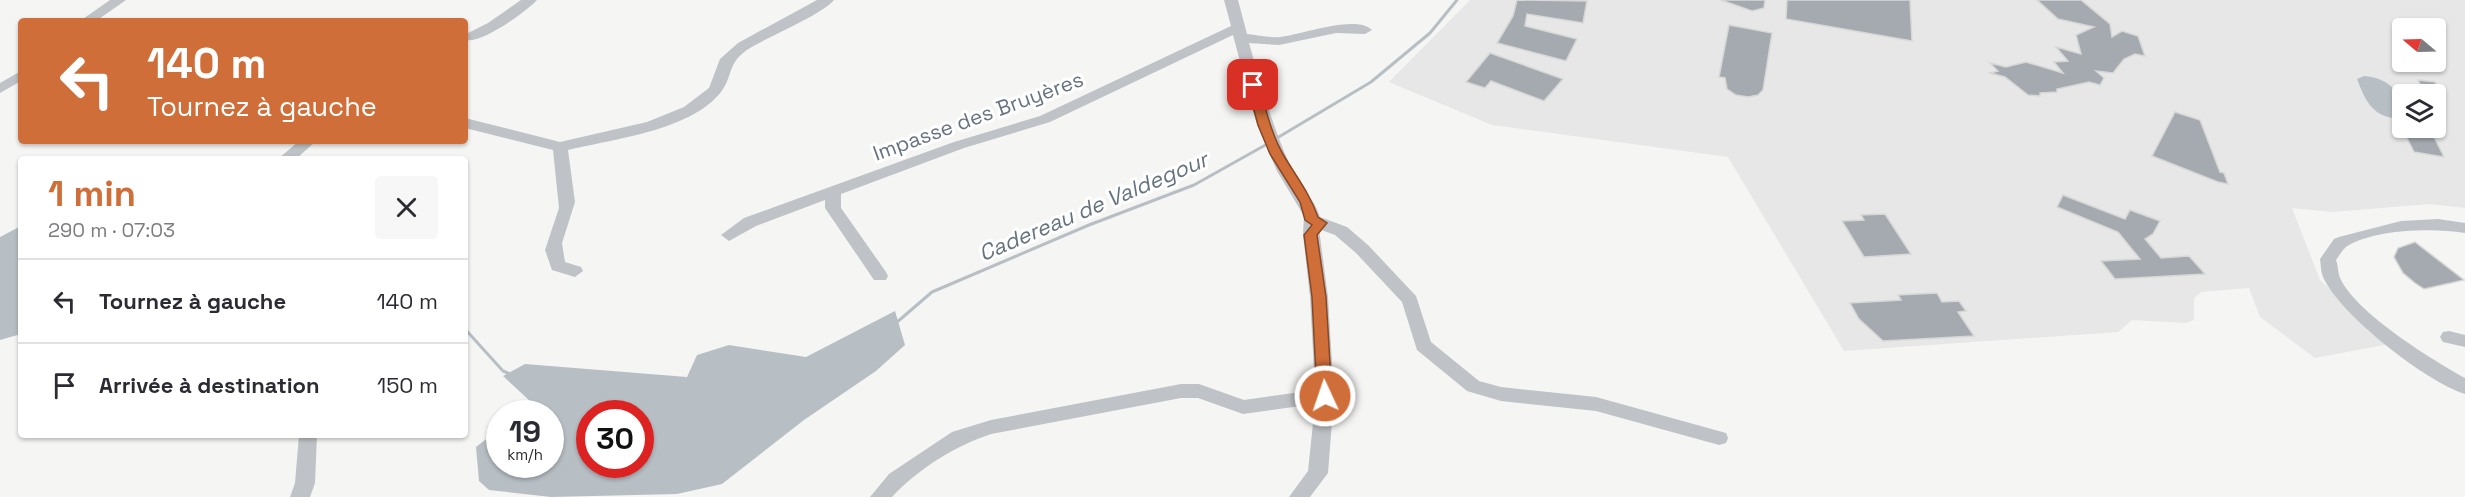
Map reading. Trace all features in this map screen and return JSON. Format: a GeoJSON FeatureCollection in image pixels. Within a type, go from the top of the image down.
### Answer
{"type":"FeatureCollection","features":[{"type":"Feature","properties":{"kind":"street"},"geometry":{"type":"LineString","coordinates":[[92,18],[119,0]]}},
{"type":"Feature","properties":{"kind":"street"},"geometry":{"type":"LineString","coordinates":[[471,37],[493,26],[530,0]]}},
{"type":"Feature","properties":{"kind":"street"},"geometry":{"type":"LineString","coordinates":[[468,124],[561,147],[652,126],[689,110],[715,90],[727,59],[735,52],[827,0]]}},
{"type":"Feature","properties":{"kind":"street"},"geometry":{"type":"LineString","coordinates":[[1231,0],[1271,141],[1285,171],[1306,202],[1314,226],[1325,396],[1318,473],[1299,497]]}},
{"type":"Feature","properties":{"kind":"street"},"geometry":{"type":"LineString","coordinates":[[1240,33],[1279,41],[1336,29],[1365,30]]}},
{"type":"Feature","properties":{"kind":"street","name":"Impasse des Bruyères"},"geometry":{"type":"LineString","coordinates":[[729,235],[750,222],[833,191],[959,145],[1045,119],[1095,97],[1170,58],[1240,33]]}},
{"type":"Feature","properties":{"kind":"street"},"geometry":{"type":"LineString","coordinates":[[290,156],[304,144]]}},
{"type":"Feature","properties":{"kind":"street"},"geometry":{"type":"LineString","coordinates":[[561,147],[567,208],[556,231],[553,259],[558,266],[575,271]]}},
{"type":"Feature","properties":{"kind":"street"},"geometry":{"type":"LineString","coordinates":[[833,191],[833,207],[880,276]]}},
{"type":"Feature","properties":{"kind":"street"},"geometry":{"type":"LineString","coordinates":[[2465,228],[2432,223],[2400,225],[2340,243],[2330,255],[2328,270],[2334,284],[2384,334],[2437,371],[2465,387]]}},
{"type":"Feature","properties":{"kind":"street"},"geometry":{"type":"LineString","coordinates":[[1314,226],[1341,231],[1355,243],[1410,300],[1423,345],[1473,386],[1501,394],[1596,404],[1719,438]]}},
{"type":"Feature","properties":{"kind":"street"},"geometry":{"type":"LineString","coordinates":[[880,497],[896,480],[959,437],[991,428],[1181,391],[1199,391],[1244,407],[1325,396]]}},
{"type":"Feature","properties":{"kind":"street"},"geometry":{"type":"LineString","coordinates":[[300,497],[305,483],[308,438]]}},
{"type":"Feature","properties":{"kind":"shaded area"},"geometry":{"type":"Polygon","coordinates":[[[1470,0],[2465,0],[2465,208],[2429,204],[2333,212],[2292,208],[2320,280],[2389,344],[2315,358],[2260,317],[2249,288],[2201,292],[2194,298],[2194,320],[2186,323],[2132,320],[2118,332],[1844,351],[1728,157],[1492,125],[1389,82],[1470,0]]]}},
{"type":"Feature","properties":{"kind":"shaded area"},"geometry":{"type":"Polygon","coordinates":[[[2364,76],[2372,77],[2392,87],[2392,118],[2374,110],[2357,79],[2364,76]]]}},
{"type":"Feature","properties":{"kind":"shaded area"},"geometry":{"type":"Polygon","coordinates":[[[18,228],[18,335],[0,340],[0,237],[18,228]]]}},
{"type":"Feature","properties":{"kind":"shaded area"},"geometry":{"type":"Polygon","coordinates":[[[895,311],[905,345],[876,371],[804,420],[722,484],[677,494],[551,497],[489,490],[479,481],[476,447],[486,439],[486,478],[564,478],[564,400],[529,400],[503,376],[525,364],[687,377],[697,355],[729,345],[806,357],[895,311]]]}},
{"type":"Feature","properties":{"kind":"building"},"geometry":{"type":"Polygon","coordinates":[[[1517,0],[1587,1],[1583,23],[1527,14],[1525,26],[1577,39],[1566,61],[1497,43],[1513,16],[1517,0]]]}},
{"type":"Feature","properties":{"kind":"building"},"geometry":{"type":"Polygon","coordinates":[[[1721,0],[1765,0],[1764,8],[1752,11],[1721,0]]]}},
{"type":"Feature","properties":{"kind":"building"},"geometry":{"type":"Polygon","coordinates":[[[1787,0],[1910,0],[1912,41],[1786,19],[1787,0]]]}},
{"type":"Feature","properties":{"kind":"building"},"geometry":{"type":"Polygon","coordinates":[[[2037,0],[2081,0],[2110,24],[2112,37],[2122,31],[2138,36],[2145,56],[2135,54],[2124,59],[2113,73],[2096,71],[2104,78],[2100,85],[2089,82],[2057,89],[2057,92],[2040,93],[2040,96],[2028,95],[2005,77],[1990,73],[1998,71],[1990,63],[2006,67],[2026,62],[2063,73],[2054,62],[2068,61],[2056,47],[2081,54],[2076,35],[2094,27],[2058,19],[2037,0]]]}},
{"type":"Feature","properties":{"kind":"building"},"geometry":{"type":"Polygon","coordinates":[[[1729,25],[1772,33],[1763,90],[1758,95],[1748,97],[1736,95],[1727,89],[1725,78],[1719,77],[1729,25]]]}},
{"type":"Feature","properties":{"kind":"building"},"geometry":{"type":"Polygon","coordinates":[[[1490,53],[1563,79],[1544,101],[1491,81],[1485,88],[1466,82],[1490,53]]]}},
{"type":"Feature","properties":{"kind":"building"},"geometry":{"type":"Polygon","coordinates":[[[2418,80],[2436,84],[2420,84],[2418,80]]]}},
{"type":"Feature","properties":{"kind":"building"},"geometry":{"type":"Polygon","coordinates":[[[2175,112],[2200,120],[2220,172],[2224,173],[2228,184],[2152,156],[2175,112]]]}},
{"type":"Feature","properties":{"kind":"building"},"geometry":{"type":"Polygon","coordinates":[[[2407,138],[2434,138],[2444,157],[2414,152],[2407,138]]]}},
{"type":"Feature","properties":{"kind":"building"},"geometry":{"type":"Polygon","coordinates":[[[2063,195],[2125,219],[2130,210],[2160,221],[2153,234],[2145,239],[2161,258],[2189,256],[2205,274],[2115,279],[2101,261],[2140,259],[2118,232],[2057,207],[2063,195]]]}},
{"type":"Feature","properties":{"kind":"building"},"geometry":{"type":"Polygon","coordinates":[[[1885,214],[1911,254],[1864,257],[1842,221],[1864,220],[1861,215],[1885,214]]]}},
{"type":"Feature","properties":{"kind":"building"},"geometry":{"type":"Polygon","coordinates":[[[2415,242],[2464,280],[2424,289],[2415,283],[2403,273],[2394,257],[2398,248],[2415,242]]]}},
{"type":"Feature","properties":{"kind":"building"},"geometry":{"type":"Polygon","coordinates":[[[1937,293],[1942,302],[1959,301],[1966,311],[1958,312],[1974,336],[1883,341],[1859,319],[1850,303],[1901,300],[1898,295],[1937,293]]]}},
{"type":"Feature","properties":{"kind":"waterway","name":"Cadereau de Valdegour"},"geometry":{"type":"LineString","coordinates":[[1277,138],[1371,82],[1430,33],[1457,0]]}},
{"type":"Feature","properties":{"kind":"waterway","name":"Cadereau de Valdegour"},"geometry":{"type":"LineString","coordinates":[[896,323],[932,292],[1089,225],[1194,185],[1269,143]]}},
{"type":"Feature","properties":{"kind":"waterway","name":"Cadereau de Valdegour"},"geometry":{"type":"LineString","coordinates":[[468,332],[503,371],[510,374]]}},
{"type":"Feature","properties":{"kind":"route"},"geometry":{"type":"LineString","coordinates":[[1253,85],[1264,125],[1276,154],[1306,202],[1312,220],[1321,223],[1311,235],[1319,297],[1325,396]]}}]}
